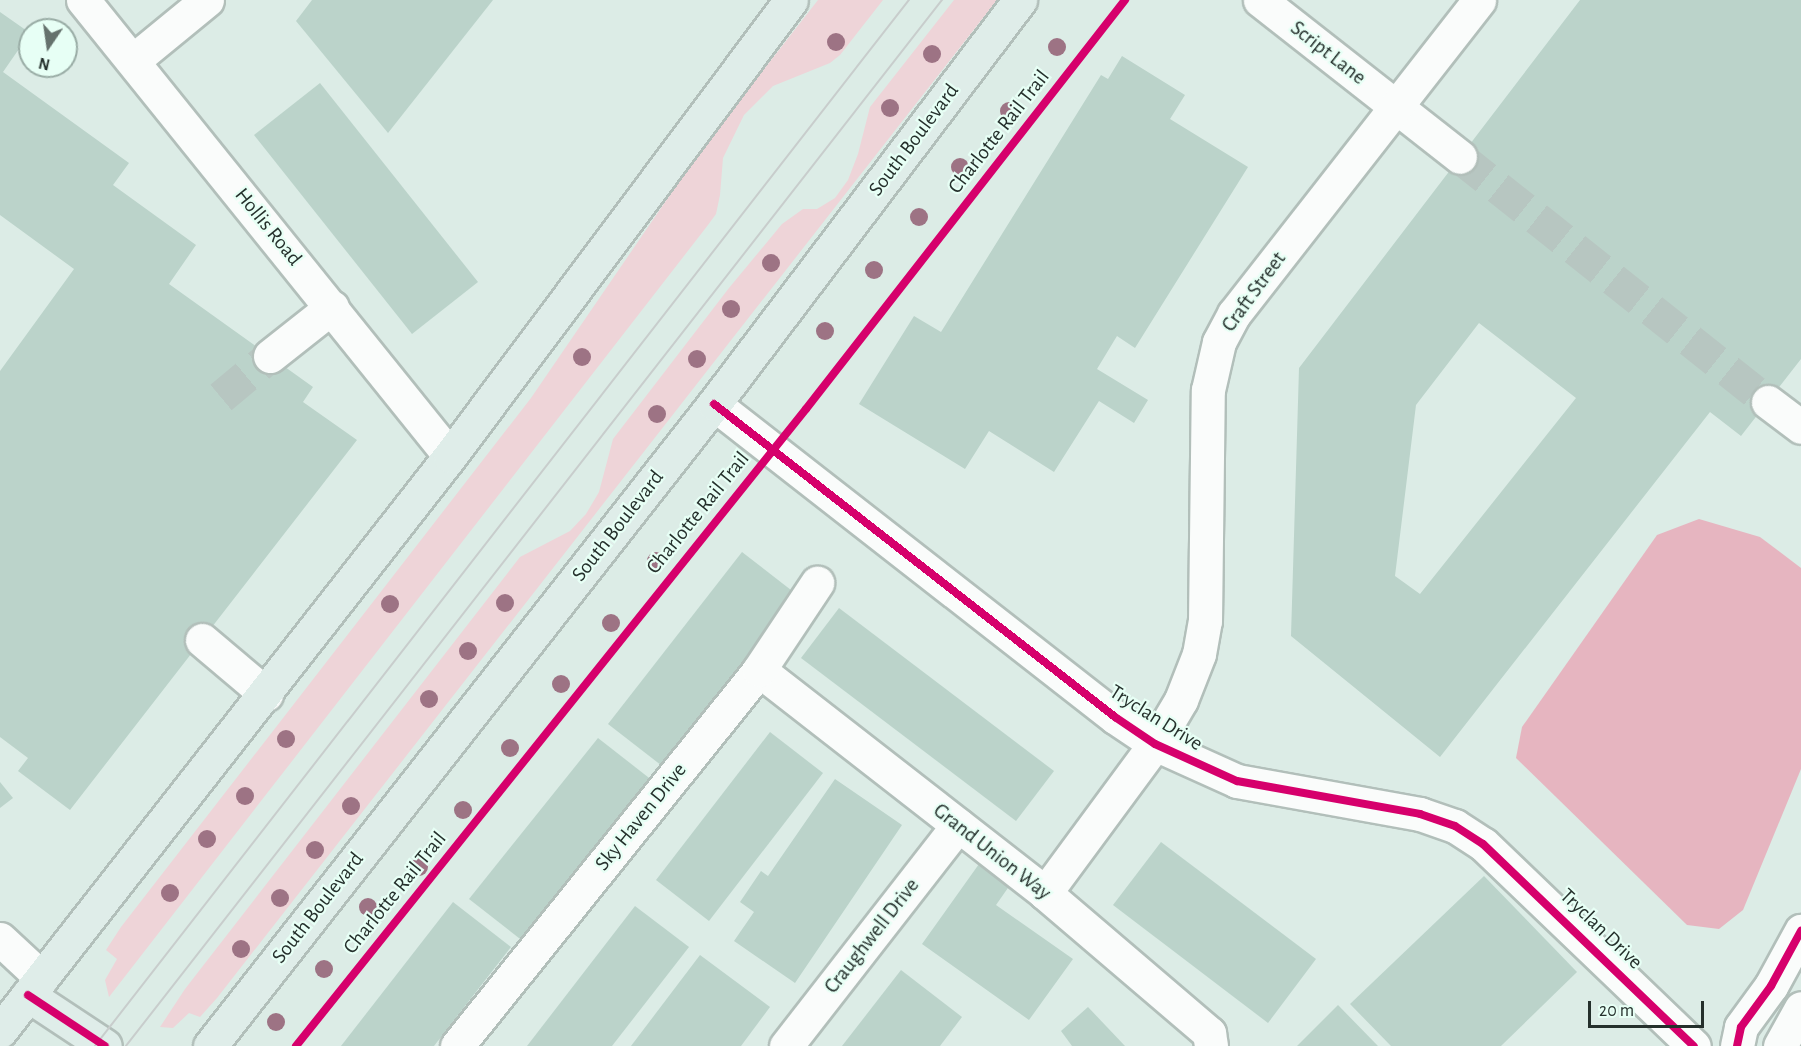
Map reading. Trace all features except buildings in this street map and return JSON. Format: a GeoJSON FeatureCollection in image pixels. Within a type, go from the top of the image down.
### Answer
{"type":"FeatureCollection","features":[{"type":"Feature","properties":{"kind":"main road"},"geometry":{"type":"LineString","coordinates":[[0,1031],[450,456],[791,0]]}},
{"type":"Feature","properties":{"kind":"main road","name":"South Boulevard"},"geometry":{"type":"LineString","coordinates":[[210,1046],[714,404],[1020,0]]}},
{"type":"Feature","properties":{"kind":"main road"},"geometry":{"type":"LineString","coordinates":[[35,987],[105,1046]]}},
{"type":"Feature","properties":{"kind":"street","name":"Hollis Road"},"geometry":{"type":"LineString","coordinates":[[83,0],[135,59],[450,456]]}},
{"type":"Feature","properties":{"kind":"street"},"geometry":{"type":"LineString","coordinates":[[135,59],[207,0]]}},
{"type":"Feature","properties":{"kind":"street","name":"Script Lane"},"geometry":{"type":"LineString","coordinates":[[1260,0],[1460,157]]}},
{"type":"Feature","properties":{"kind":"street","name":"Craft Street"},"geometry":{"type":"LineString","coordinates":[[1045,893],[1155,744],[1181,700],[1199,654],[1205,621],[1208,390],[1219,342],[1234,314],[1479,0]]}},
{"type":"Feature","properties":{"kind":"street"},"geometry":{"type":"LineString","coordinates":[[270,356],[332,307]]}},
{"type":"Feature","properties":{"kind":"street"},"geometry":{"type":"LineString","coordinates":[[1768,402],[1801,427]]}},
{"type":"Feature","properties":{"kind":"street","name":"Tryclan Drive"},"geometry":{"type":"LineString","coordinates":[[714,404],[1115,717],[1155,744],[1237,782],[1420,814],[1455,826],[1509,865],[1694,1046]]}},
{"type":"Feature","properties":{"kind":"street","name":"Sky Haven Drive"},"geometry":{"type":"LineString","coordinates":[[457,1046],[759,670],[818,583]]}},
{"type":"Feature","properties":{"kind":"street"},"geometry":{"type":"LineString","coordinates":[[202,640],[266,694]]}},
{"type":"Feature","properties":{"kind":"street","name":"Grand Union Way"},"geometry":{"type":"LineString","coordinates":[[759,670],[1045,893],[1209,1033],[1211,1046]]}},
{"type":"Feature","properties":{"kind":"street","name":"Craughwell Drive"},"geometry":{"type":"LineString","coordinates":[[786,1046],[958,825]]}},
{"type":"Feature","properties":{"kind":"street"},"geometry":{"type":"LineString","coordinates":[[1737,1046],[1741,1027],[1771,986],[1801,931]]}},
{"type":"Feature","properties":{"kind":"street"},"geometry":{"type":"LineString","coordinates":[[0,939],[35,987]]}},
{"type":"Feature","properties":{"kind":"street"},"geometry":{"type":"LineString","coordinates":[[1779,1046],[1801,1008]]}},
{"type":"Feature","properties":{"kind":"shaded area"},"geometry":{"type":"Polygon","coordinates":[[[818,0],[883,0],[840,55],[830,63],[773,86],[744,115],[723,158],[716,214],[109,997],[105,980],[117,959],[106,950],[121,927],[531,398],[698,154],[818,0]]]}},
{"type":"Feature","properties":{"kind":"shaded area"},"geometry":{"type":"Polygon","coordinates":[[[954,0],[997,0],[217,998],[200,1017],[189,1013],[173,1028],[160,1027],[185,989],[520,557],[570,531],[586,514],[599,492],[613,439],[729,288],[782,224],[803,209],[817,209],[835,198],[848,180],[858,154],[870,107],[954,0]]]}},
{"type":"Feature","properties":{"kind":"shaded area"},"geometry":{"type":"Polygon","coordinates":[[[1699,519],[1760,537],[1801,568],[1801,769],[1743,910],[1719,929],[1687,925],[1516,758],[1522,727],[1657,535],[1699,519]]]}},
{"type":"Feature","properties":{"kind":"tunnel"},"geometry":{"type":"LineString","coordinates":[[1460,157],[1768,402]]}},
{"type":"Feature","properties":{"kind":"tunnel"},"geometry":{"type":"LineString","coordinates":[[221,397],[270,356]]}},
{"type":"Feature","properties":{"kind":"tram line"},"geometry":{"type":"LineString","coordinates":[[95,1046],[909,0]]}},
{"type":"Feature","properties":{"kind":"tram line"},"geometry":{"type":"LineString","coordinates":[[126,1046],[942,0]]}},
{"type":"Feature","properties":{"kind":"cycle path","name":"Charlotte Rail Trail"},"geometry":{"type":"LineString","coordinates":[[296,1046],[806,409],[1125,0]]}},
{"type":"Feature","properties":{"kind":"cycle path"},"geometry":{"type":"LineString","coordinates":[[714,404],[1115,717],[1155,744],[1237,781],[1420,814],[1455,826],[1483,844],[1694,1046]]}},
{"type":"Feature","properties":{"kind":"cycle path"},"geometry":{"type":"LineString","coordinates":[[1737,1046],[1741,1027],[1771,986],[1801,931]]}},
{"type":"Feature","properties":{"kind":"cycle path"},"geometry":{"type":"LineString","coordinates":[[28,995],[105,1046]]}}]}
